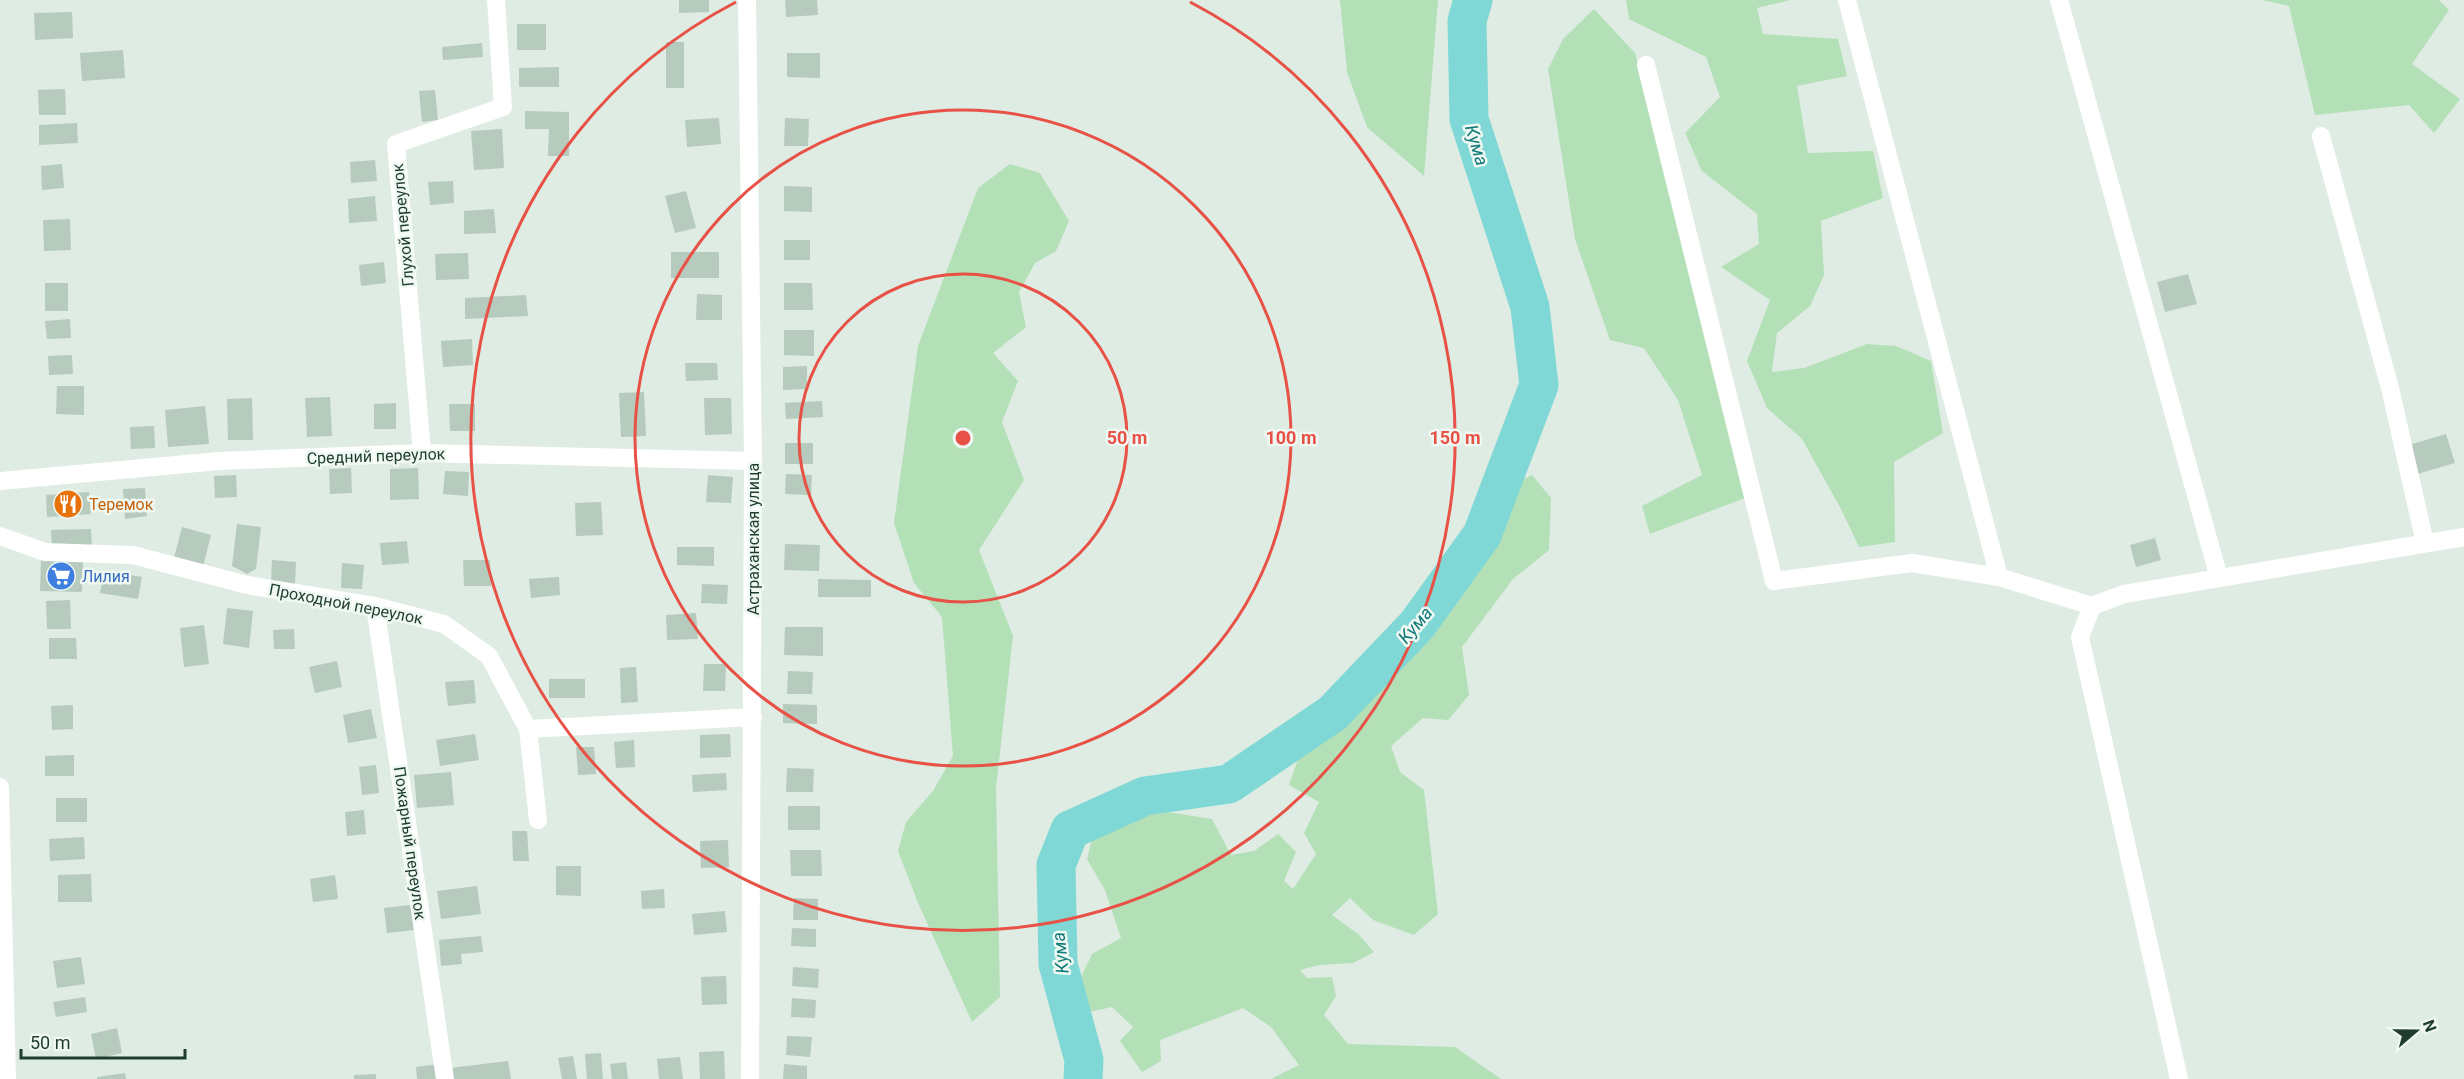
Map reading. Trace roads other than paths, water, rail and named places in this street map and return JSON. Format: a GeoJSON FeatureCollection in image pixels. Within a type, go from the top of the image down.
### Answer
{"type":"FeatureCollection","features":[{"type":"Feature","properties":{"kind":"street","name":"Глухой переулок"},"geometry":{"type":"LineString","coordinates":[[422,453],[396,144],[503,107],[496,0]]}},
{"type":"Feature","properties":{"kind":"street","name":"Астраханская улица"},"geometry":{"type":"LineString","coordinates":[[747,0],[753,461],[750,1079]]}},
{"type":"Feature","properties":{"kind":"street"},"geometry":{"type":"LineString","coordinates":[[1847,0],[1999,577]]}},
{"type":"Feature","properties":{"kind":"street"},"geometry":{"type":"LineString","coordinates":[[2059,0],[2219,578]]}},
{"type":"Feature","properties":{"kind":"street"},"geometry":{"type":"LineString","coordinates":[[1646,64],[1774,581],[1912,562],[1999,577],[2092,606],[2124,594],[2464,537]]}},
{"type":"Feature","properties":{"kind":"street"},"geometry":{"type":"LineString","coordinates":[[2320,136],[2390,388],[2425,543]]}},
{"type":"Feature","properties":{"kind":"street","name":"Средний переулок"},"geometry":{"type":"LineString","coordinates":[[0,481],[219,461],[422,453],[753,461]]}},
{"type":"Feature","properties":{"kind":"street","name":"Проходной переулок"},"geometry":{"type":"LineString","coordinates":[[0,536],[45,552],[134,555],[248,585],[375,606],[444,624],[489,656],[528,729]]}},
{"type":"Feature","properties":{"kind":"street","name":"Пожарный переулок"},"geometry":{"type":"LineString","coordinates":[[375,606],[445,1079]]}},
{"type":"Feature","properties":{"kind":"street"},"geometry":{"type":"LineString","coordinates":[[2092,606],[2080,637],[2180,1079]]}},
{"type":"Feature","properties":{"kind":"street"},"geometry":{"type":"LineString","coordinates":[[538,820],[528,729],[753,717]]}},
{"type":"Feature","properties":{"kind":"street"},"geometry":{"type":"LineString","coordinates":[[0,787],[7,1079]]}},
{"type":"Feature","properties":{"kind":"waterway","name":"Кума"},"geometry":{"type":"LineString","coordinates":[[1083,1079],[1084,1060],[1058,964],[1056,865],[1070,830],[1145,796],[1229,784],[1333,713],[1417,625],[1482,535],[1539,385],[1530,307],[1469,119],[1467,21],[1473,0]]}},
{"type":"Feature","properties":{"kind":"place","name":"Теремок"},"geometry":{"type":"Point","coordinates":[68,504]}},
{"type":"Feature","properties":{"kind":"place","name":"Лилия"},"geometry":{"type":"Point","coordinates":[61,576]}}]}
